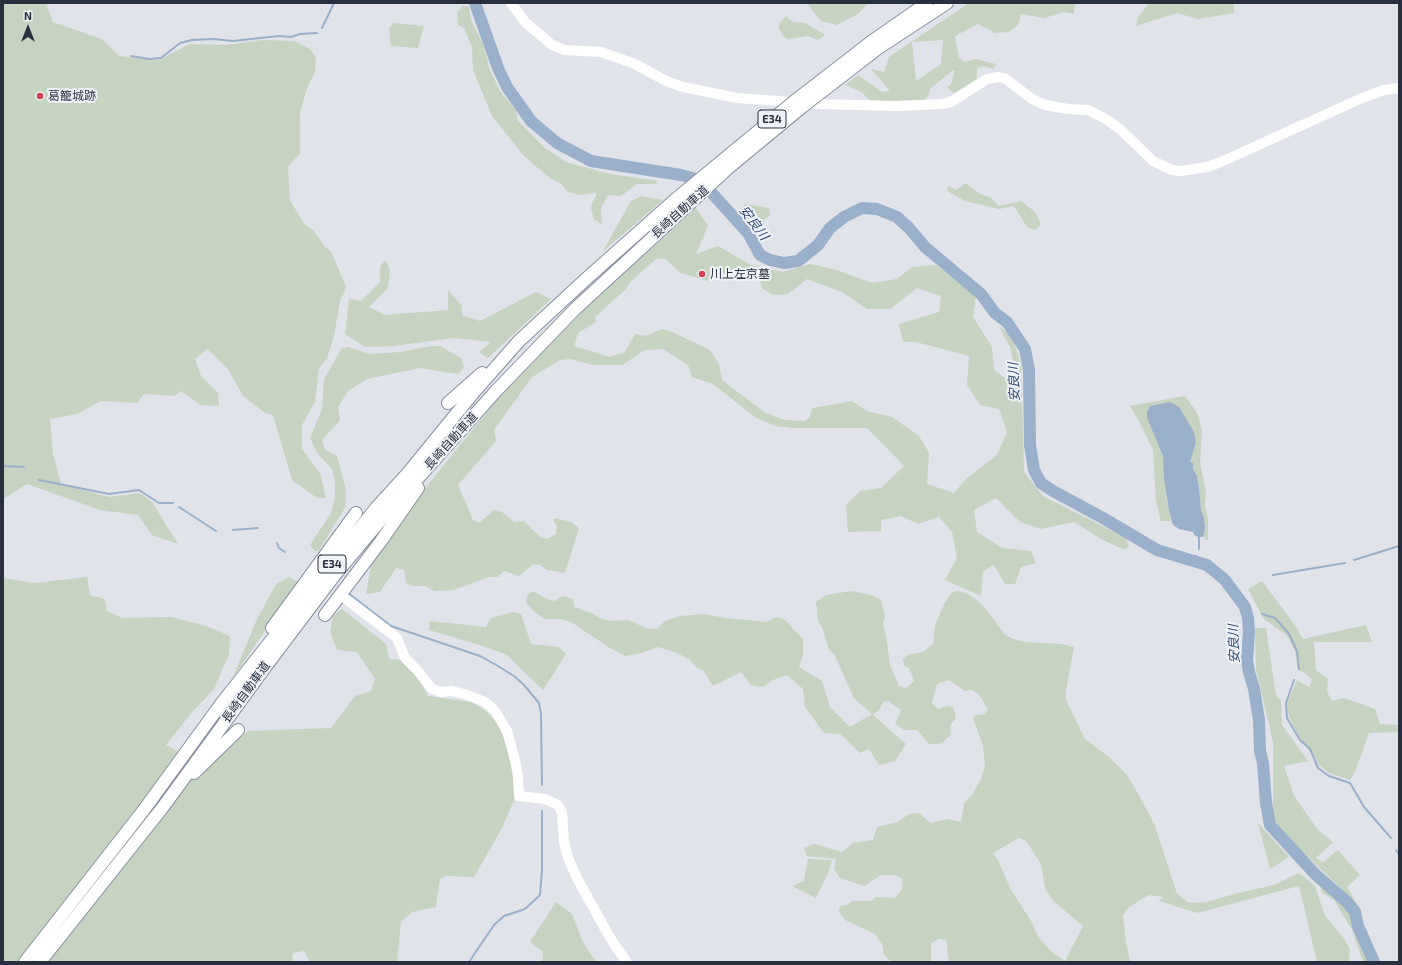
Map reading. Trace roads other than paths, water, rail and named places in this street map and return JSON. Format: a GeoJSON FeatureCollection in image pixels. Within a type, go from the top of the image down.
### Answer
{"type":"FeatureCollection","features":[{"type":"Feature","properties":{"kind":"highway","name":"長崎自動車道"},"geometry":{"type":"LineString","coordinates":[[40,962],[163,807],[334,576],[385,515],[496,390],[575,308],[727,169],[927,3]]}},
{"type":"Feature","properties":{"kind":"highway","name":"長崎自動車道"},"geometry":{"type":"LineString","coordinates":[[25,962],[143,811],[220,704],[376,508],[408,473],[474,392],[519,341],[676,199],[796,100],[874,46],[947,3]]}},
{"type":"Feature","properties":{"kind":"highway"},"geometry":{"type":"LineString","coordinates":[[448,403],[519,341]]}},
{"type":"Feature","properties":{"kind":"highway"},"geometry":{"type":"LineString","coordinates":[[325,615],[460,430]]}},
{"type":"Feature","properties":{"kind":"highway"},"geometry":{"type":"LineString","coordinates":[[220,704],[278,618],[356,513]]}},
{"type":"Feature","properties":{"kind":"highway"},"geometry":{"type":"LineString","coordinates":[[163,807],[199,768],[238,730]]}},
{"type":"Feature","properties":{"kind":"street"},"geometry":{"type":"LineString","coordinates":[[511,3],[525,22],[552,45],[564,50],[602,52],[635,64],[666,81],[683,87],[737,98],[819,104],[896,106],[942,104],[950,102],[992,77],[1006,79],[1032,99],[1045,106],[1088,110],[1106,119],[1121,130],[1153,161],[1176,171],[1195,170],[1220,162],[1362,98],[1384,90],[1399,88]]}},
{"type":"Feature","properties":{"kind":"street"},"geometry":{"type":"LineString","coordinates":[[346,599],[397,638],[405,658],[418,671],[431,688],[440,692],[452,691],[468,695],[485,702],[495,711],[507,732],[514,755],[518,776],[519,796],[545,799],[558,806],[562,812],[564,842],[568,858],[577,878],[604,927],[627,962]]}},
{"type":"Feature","properties":{"kind":"water"},"geometry":{"type":"Polygon","coordinates":[[[1169,402],[1179,407],[1194,432],[1196,443],[1190,462],[1193,463],[1193,469],[1197,476],[1199,487],[1201,510],[1204,518],[1205,529],[1203,537],[1195,536],[1193,532],[1179,529],[1173,525],[1169,511],[1164,478],[1163,456],[1147,418],[1147,412],[1150,406],[1169,402]]]}},
{"type":"Feature","properties":{"kind":"waterway"},"geometry":{"type":"LineString","coordinates":[[322,28],[334,3]]}},
{"type":"Feature","properties":{"kind":"waterway","name":"安良川"},"geometry":{"type":"LineString","coordinates":[[475,3],[498,68],[507,87],[531,121],[557,143],[591,161],[681,175],[700,180],[748,233],[760,255],[770,260],[784,263],[798,261],[818,245],[830,228],[844,217],[862,208],[877,209],[897,217],[909,228],[925,247],[981,294],[995,313],[1007,322],[1025,349],[1029,370],[1030,445],[1034,470],[1041,483],[1157,550],[1207,565],[1225,580],[1245,607],[1248,618],[1249,632],[1247,660],[1259,720],[1260,751],[1263,763],[1266,803],[1270,825],[1315,874],[1347,902],[1355,912],[1358,926],[1374,962]]}},
{"type":"Feature","properties":{"kind":"waterway"},"geometry":{"type":"LineString","coordinates":[[131,56],[149,59],[161,58],[180,43],[192,40],[214,39],[233,41],[279,36],[291,37],[300,34],[317,33]]}},
{"type":"Feature","properties":{"kind":"waterway"},"geometry":{"type":"LineString","coordinates":[[3,466],[24,467]]}},
{"type":"Feature","properties":{"kind":"waterway"},"geometry":{"type":"LineString","coordinates":[[39,480],[109,494],[139,490],[159,503],[173,503]]}},
{"type":"Feature","properties":{"kind":"waterway"},"geometry":{"type":"LineString","coordinates":[[179,507],[216,531]]}},
{"type":"Feature","properties":{"kind":"waterway"},"geometry":{"type":"LineString","coordinates":[[233,530],[258,528]]}},
{"type":"Feature","properties":{"kind":"waterway"},"geometry":{"type":"LineString","coordinates":[[1199,537],[1199,549]]}},
{"type":"Feature","properties":{"kind":"waterway"},"geometry":{"type":"LineString","coordinates":[[277,543],[279,548],[285,552]]}},
{"type":"Feature","properties":{"kind":"waterway"},"geometry":{"type":"LineString","coordinates":[[1354,560],[1399,546]]}},
{"type":"Feature","properties":{"kind":"waterway","name":"安良川"},"geometry":{"type":"LineString","coordinates":[[1196,556],[1207,565]]}},
{"type":"Feature","properties":{"kind":"waterway"},"geometry":{"type":"LineString","coordinates":[[1273,575],[1345,563]]}},
{"type":"Feature","properties":{"kind":"waterway"},"geometry":{"type":"LineString","coordinates":[[348,593],[391,626],[480,656],[514,676],[524,685],[539,703],[541,714],[542,785]]}},
{"type":"Feature","properties":{"kind":"waterway"},"geometry":{"type":"LineString","coordinates":[[1262,614],[1275,618],[1289,634],[1297,651],[1299,669]]}},
{"type":"Feature","properties":{"kind":"waterway"},"geometry":{"type":"LineString","coordinates":[[1294,680],[1286,703],[1287,718],[1300,740],[1310,749],[1318,768],[1329,776],[1350,783],[1364,807],[1391,838]]}},
{"type":"Feature","properties":{"kind":"waterway"},"geometry":{"type":"LineString","coordinates":[[469,962],[494,925],[504,916],[525,909],[540,895],[542,870],[542,811]]}},
{"type":"Feature","properties":{"kind":"waterway"},"geometry":{"type":"LineString","coordinates":[[1396,850],[1399,855]]}},
{"type":"Feature","properties":{"kind":"place","name":"葛籠城跡"},"geometry":{"type":"Point","coordinates":[40,96]}},
{"type":"Feature","properties":{"kind":"place","name":"川上左京墓"},"geometry":{"type":"Point","coordinates":[702,274]}}]}
